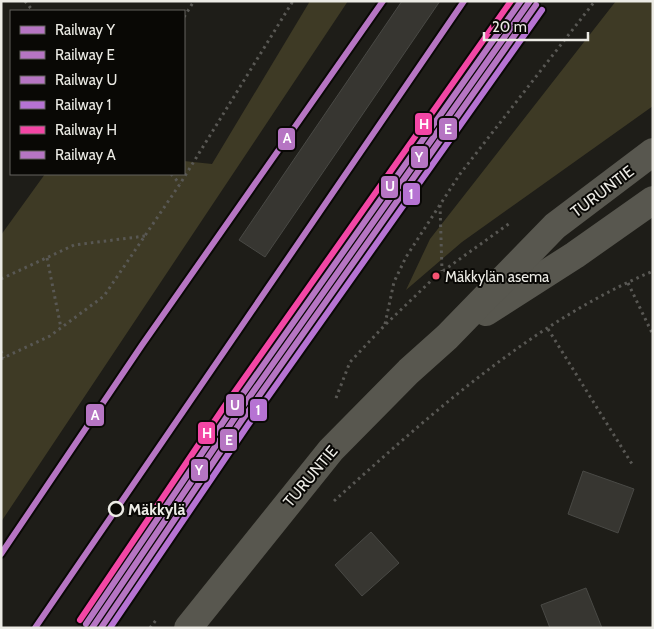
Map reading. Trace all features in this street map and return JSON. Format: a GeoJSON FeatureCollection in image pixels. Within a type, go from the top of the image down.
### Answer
{"type":"FeatureCollection","features":[{"type":"Feature","properties":{"kind":"main road","name":"TURUNTIE"},"geometry":{"type":"LineString","coordinates":[[188,628],[331,450],[409,371],[447,337],[555,226],[653,152]]}},
{"type":"Feature","properties":{"kind":"main road","name":"TURUNTIE"},"geometry":{"type":"LineString","coordinates":[[447,337],[575,255],[653,200]]}},
{"type":"Feature","properties":{"kind":"path"},"geometry":{"type":"LineString","coordinates":[[185,15],[194,1]]}},
{"type":"Feature","properties":{"kind":"path"},"geometry":{"type":"LineString","coordinates":[[1,351],[2,359],[50,336],[104,296],[180,184],[293,1]]}},
{"type":"Feature","properties":{"kind":"path"},"geometry":{"type":"LineString","coordinates":[[385,325],[394,282],[406,257],[460,174],[595,1]]}},
{"type":"Feature","properties":{"kind":"path"},"geometry":{"type":"LineString","coordinates":[[172,175],[180,184]]}},
{"type":"Feature","properties":{"kind":"path"},"geometry":{"type":"LineString","coordinates":[[440,205],[442,272]]}},
{"type":"Feature","properties":{"kind":"path"},"geometry":{"type":"LineString","coordinates":[[1,279],[74,245],[146,236]]}},
{"type":"Feature","properties":{"kind":"path"},"geometry":{"type":"LineString","coordinates":[[47,258],[61,328]]}},
{"type":"Feature","properties":{"kind":"path"},"geometry":{"type":"LineString","coordinates":[[327,507],[440,406],[548,328],[653,271]]}},
{"type":"Feature","properties":{"kind":"path"},"geometry":{"type":"LineString","coordinates":[[628,283],[653,335]]}},
{"type":"Feature","properties":{"kind":"path"},"geometry":{"type":"LineString","coordinates":[[548,328],[632,464]]}},
{"type":"Feature","properties":{"kind":"shaded area"},"geometry":{"type":"Polygon","coordinates":[[[310,1],[348,1],[1,522],[1,235],[44,175],[185,175],[185,161],[212,164],[310,1]]]}},
{"type":"Feature","properties":{"kind":"shaded area"},"geometry":{"type":"Polygon","coordinates":[[[616,1],[653,1],[653,106],[462,242],[406,290],[430,239],[616,1]]]}},
{"type":"Feature","properties":{"kind":"building"},"geometry":{"type":"Polygon","coordinates":[[[402,1],[440,1],[265,257],[239,240],[402,1]]]}},
{"type":"Feature","properties":{"kind":"building"},"geometry":{"type":"Polygon","coordinates":[[[583,471],[634,489],[618,533],[568,514],[583,471]]]}},
{"type":"Feature","properties":{"kind":"building"},"geometry":{"type":"Polygon","coordinates":[[[371,532],[399,563],[362,596],[335,565],[371,532]]]}},
{"type":"Feature","properties":{"kind":"building"},"geometry":{"type":"Polygon","coordinates":[[[586,588],[602,628],[550,628],[541,605],[586,588]]]}},
{"type":"Feature","properties":{"kind":"rail line","name":"A"},"geometry":{"type":"LineString","coordinates":[[1,554],[142,345],[383,1]]}},
{"type":"Feature","properties":{"kind":"rail line","name":"A"},"geometry":{"type":"LineString","coordinates":[[35,628],[464,1]]}},
{"type":"Feature","properties":{"kind":"rail line","name":"H"},"geometry":{"type":"LineString","coordinates":[[80,620],[224,407],[511,1]]}},
{"type":"Feature","properties":{"kind":"rail line","name":"U"},"geometry":{"type":"LineString","coordinates":[[86,624],[230,412],[521,1]]}},
{"type":"Feature","properties":{"kind":"rail line","name":"Y"},"geometry":{"type":"LineString","coordinates":[[92,628],[236,416],[530,1]]}},
{"type":"Feature","properties":{"kind":"rail line","name":"E"},"geometry":{"type":"LineString","coordinates":[[101,628],[242,420],[536,5]]}},
{"type":"Feature","properties":{"kind":"rail line","name":"1"},"geometry":{"type":"LineString","coordinates":[[110,628],[248,425],[542,10]]}},
{"type":"Feature","properties":{"kind":"place","name":"Mäkkylän asema"},"geometry":{"type":"Point","coordinates":[436,276]}},
{"type":"Feature","properties":{"kind":"place","name":"Mäkkylä"},"geometry":{"type":"Point","coordinates":[116,509]}}]}
